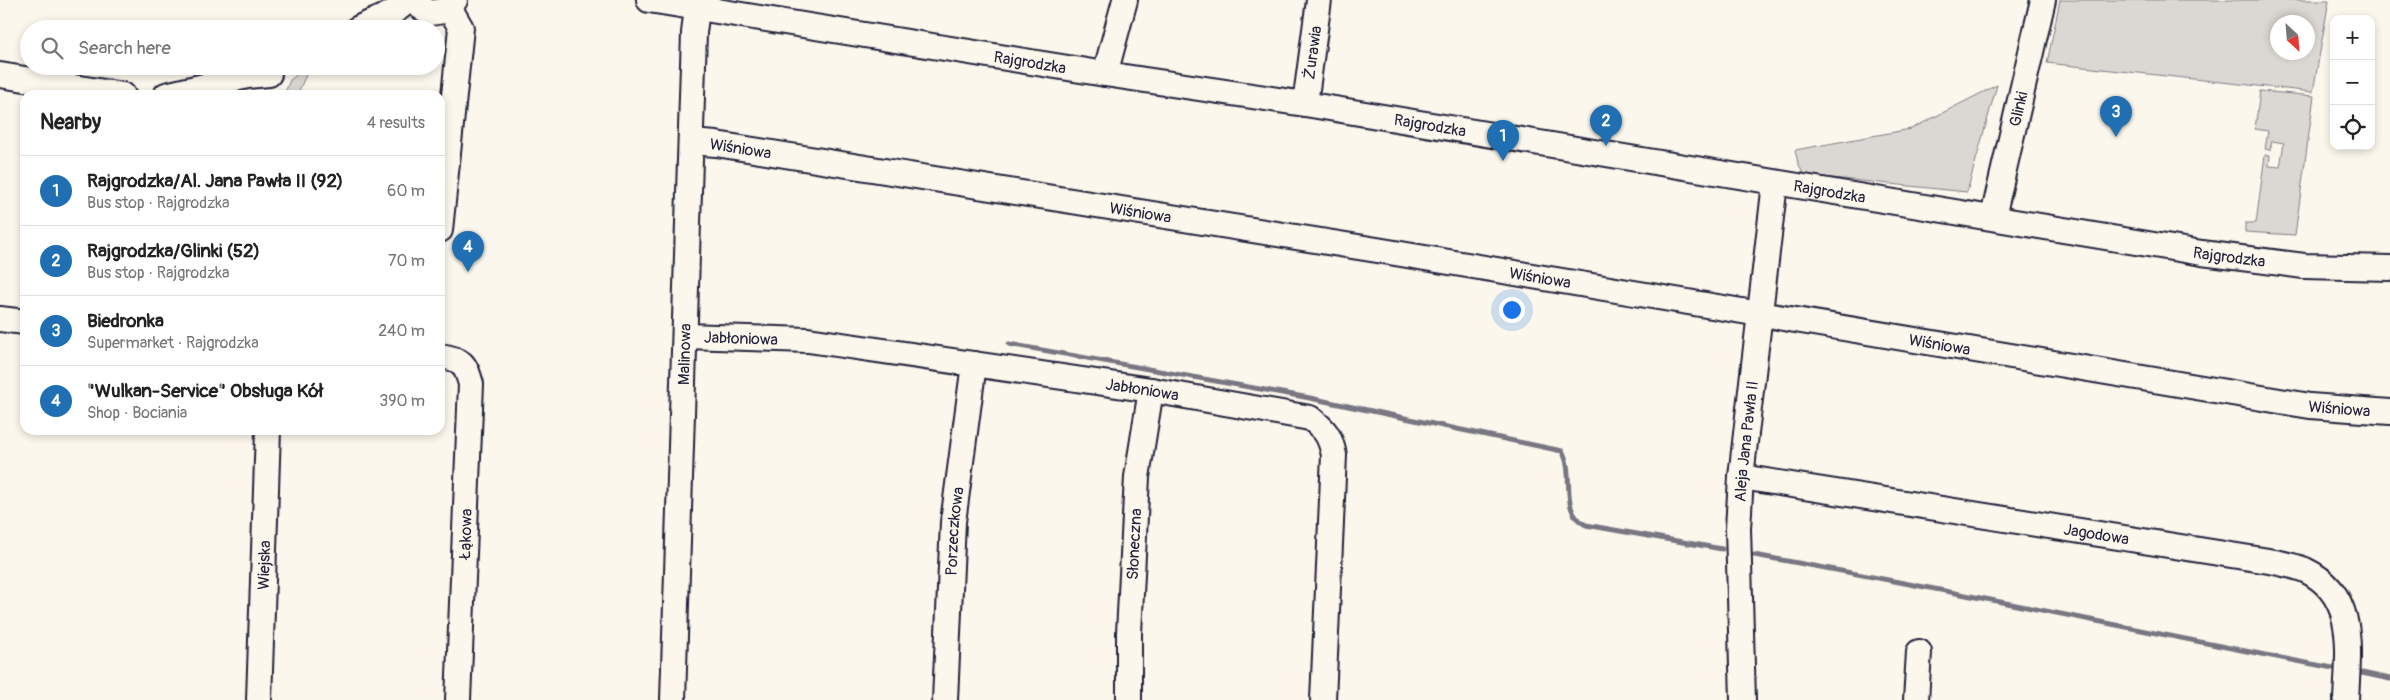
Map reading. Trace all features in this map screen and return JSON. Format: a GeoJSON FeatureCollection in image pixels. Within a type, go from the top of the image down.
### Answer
{"type":"FeatureCollection","features":[{"type":"Feature","properties":{"kind":"street"},"geometry":{"type":"LineString","coordinates":[[376,20],[391,13],[408,0]]}},
{"type":"Feature","properties":{"kind":"street","name":"Rajgrodzka"},"geometry":{"type":"LineString","coordinates":[[649,0],[1105,74],[1306,104],[1774,183],[1994,217],[2231,257],[2304,266],[2390,268]]}},
{"type":"Feature","properties":{"kind":"street"},"geometry":{"type":"LineString","coordinates":[[1105,74],[1125,0]]}},
{"type":"Feature","properties":{"kind":"street","name":"Żurawia"},"geometry":{"type":"LineString","coordinates":[[1306,104],[1319,0]]}},
{"type":"Feature","properties":{"kind":"street","name":"Glinki"},"geometry":{"type":"LineString","coordinates":[[1994,217],[2043,0]]}},
{"type":"Feature","properties":{"kind":"street"},"geometry":{"type":"LineString","coordinates":[[409,20],[437,5],[461,28],[445,182]]}},
{"type":"Feature","properties":{"kind":"street","name":"Malinowa"},"geometry":{"type":"LineString","coordinates":[[673,700],[686,336],[694,33],[697,8]]}},
{"type":"Feature","properties":{"kind":"street"},"geometry":{"type":"LineString","coordinates":[[0,75],[92,90]]}},
{"type":"Feature","properties":{"kind":"street"},"geometry":{"type":"LineString","coordinates":[[187,90],[247,76],[276,79]]}},
{"type":"Feature","properties":{"kind":"street"},"geometry":{"type":"LineString","coordinates":[[249,90],[276,79]]}},
{"type":"Feature","properties":{"kind":"street","name":"Wiśniowa"},"geometry":{"type":"LineString","coordinates":[[691,142],[1367,248],[2310,406],[2390,412]]}},
{"type":"Feature","properties":{"kind":"street","name":"Aleja Jana Pawła II"},"geometry":{"type":"LineString","coordinates":[[1743,700],[1738,565],[1742,477],[1774,183]]}},
{"type":"Feature","properties":{"kind":"street"},"geometry":{"type":"LineString","coordinates":[[0,319],[20,321]]}},
{"type":"Feature","properties":{"kind":"street","name":"Jabłoniowa"},"geometry":{"type":"LineString","coordinates":[[686,336],[808,340],[1151,390],[1310,418],[1323,428],[1331,441],[1334,455],[1323,700]]}},
{"type":"Feature","properties":{"kind":"street","name":"Łąkowa"},"geometry":{"type":"LineString","coordinates":[[445,357],[456,358],[466,368],[471,384],[458,700]]}},
{"type":"Feature","properties":{"kind":"street","name":"Porzeczkowa"},"geometry":{"type":"LineString","coordinates":[[945,700],[953,522],[974,364]]}},
{"type":"Feature","properties":{"kind":"street","name":"Słoneczna"},"geometry":{"type":"LineString","coordinates":[[1129,700],[1137,477],[1151,390]]}},
{"type":"Feature","properties":{"kind":"street","name":"Wiejska"},"geometry":{"type":"LineString","coordinates":[[259,700],[268,435]]}},
{"type":"Feature","properties":{"kind":"street","name":"Jagodowa"},"geometry":{"type":"LineString","coordinates":[[1742,477],[2275,562],[2304,570],[2320,579],[2331,590],[2345,613],[2349,641],[2346,700]]}},
{"type":"Feature","properties":{"kind":"street"},"geometry":{"type":"LineString","coordinates":[[1916,700],[1919,652]]}},
{"type":"Feature","properties":{"kind":"shaded area"},"geometry":{"type":"Polygon","coordinates":[[[2060,0],[2329,0],[2313,92],[2047,63],[2060,0]]]}},
{"type":"Feature","properties":{"kind":"shaded area"},"geometry":{"type":"Polygon","coordinates":[[[296,75],[306,75],[299,90],[286,90],[290,80],[296,75]]]}},
{"type":"Feature","properties":{"kind":"shaded area"},"geometry":{"type":"Polygon","coordinates":[[[1997,85],[1967,192],[1804,175],[1798,163],[1795,150],[1911,129],[1997,85]]]}},
{"type":"Feature","properties":{"kind":"shaded area"},"geometry":{"type":"Polygon","coordinates":[[[2260,91],[2314,96],[2295,235],[2245,232],[2245,223],[2256,223],[2265,155],[2270,155],[2269,166],[2280,167],[2284,143],[2272,141],[2270,150],[2265,149],[2268,131],[2255,129],[2260,91]]]}},
{"type":"Feature","properties":{"kind":"waterway"},"geometry":{"type":"LineString","coordinates":[[1009,344],[1310,398],[1562,451],[1568,470],[1572,511],[1586,525],[1722,549]]}},
{"type":"Feature","properties":{"kind":"waterway"},"geometry":{"type":"LineString","coordinates":[[1754,555],[2333,668]]}},
{"type":"Feature","properties":{"kind":"waterway"},"geometry":{"type":"LineString","coordinates":[[2362,673],[2390,679]]}},
{"type":"Feature","properties":{"kind":"place","name":"Biedronka"},"geometry":{"type":"Point","coordinates":[2116,137]}},
{"type":"Feature","properties":{"kind":"place","name":"Rajgrodzka/Glinki (52)"},"geometry":{"type":"Point","coordinates":[1606,146]}},
{"type":"Feature","properties":{"kind":"place","name":"Rajgrodzka/Al. Jana Pawła II (92)"},"geometry":{"type":"Point","coordinates":[1503,161]}},
{"type":"Feature","properties":{"kind":"place","name":"\"Wulkan-Service\" Obsługa Kół"},"geometry":{"type":"Point","coordinates":[468,272]}}]}
